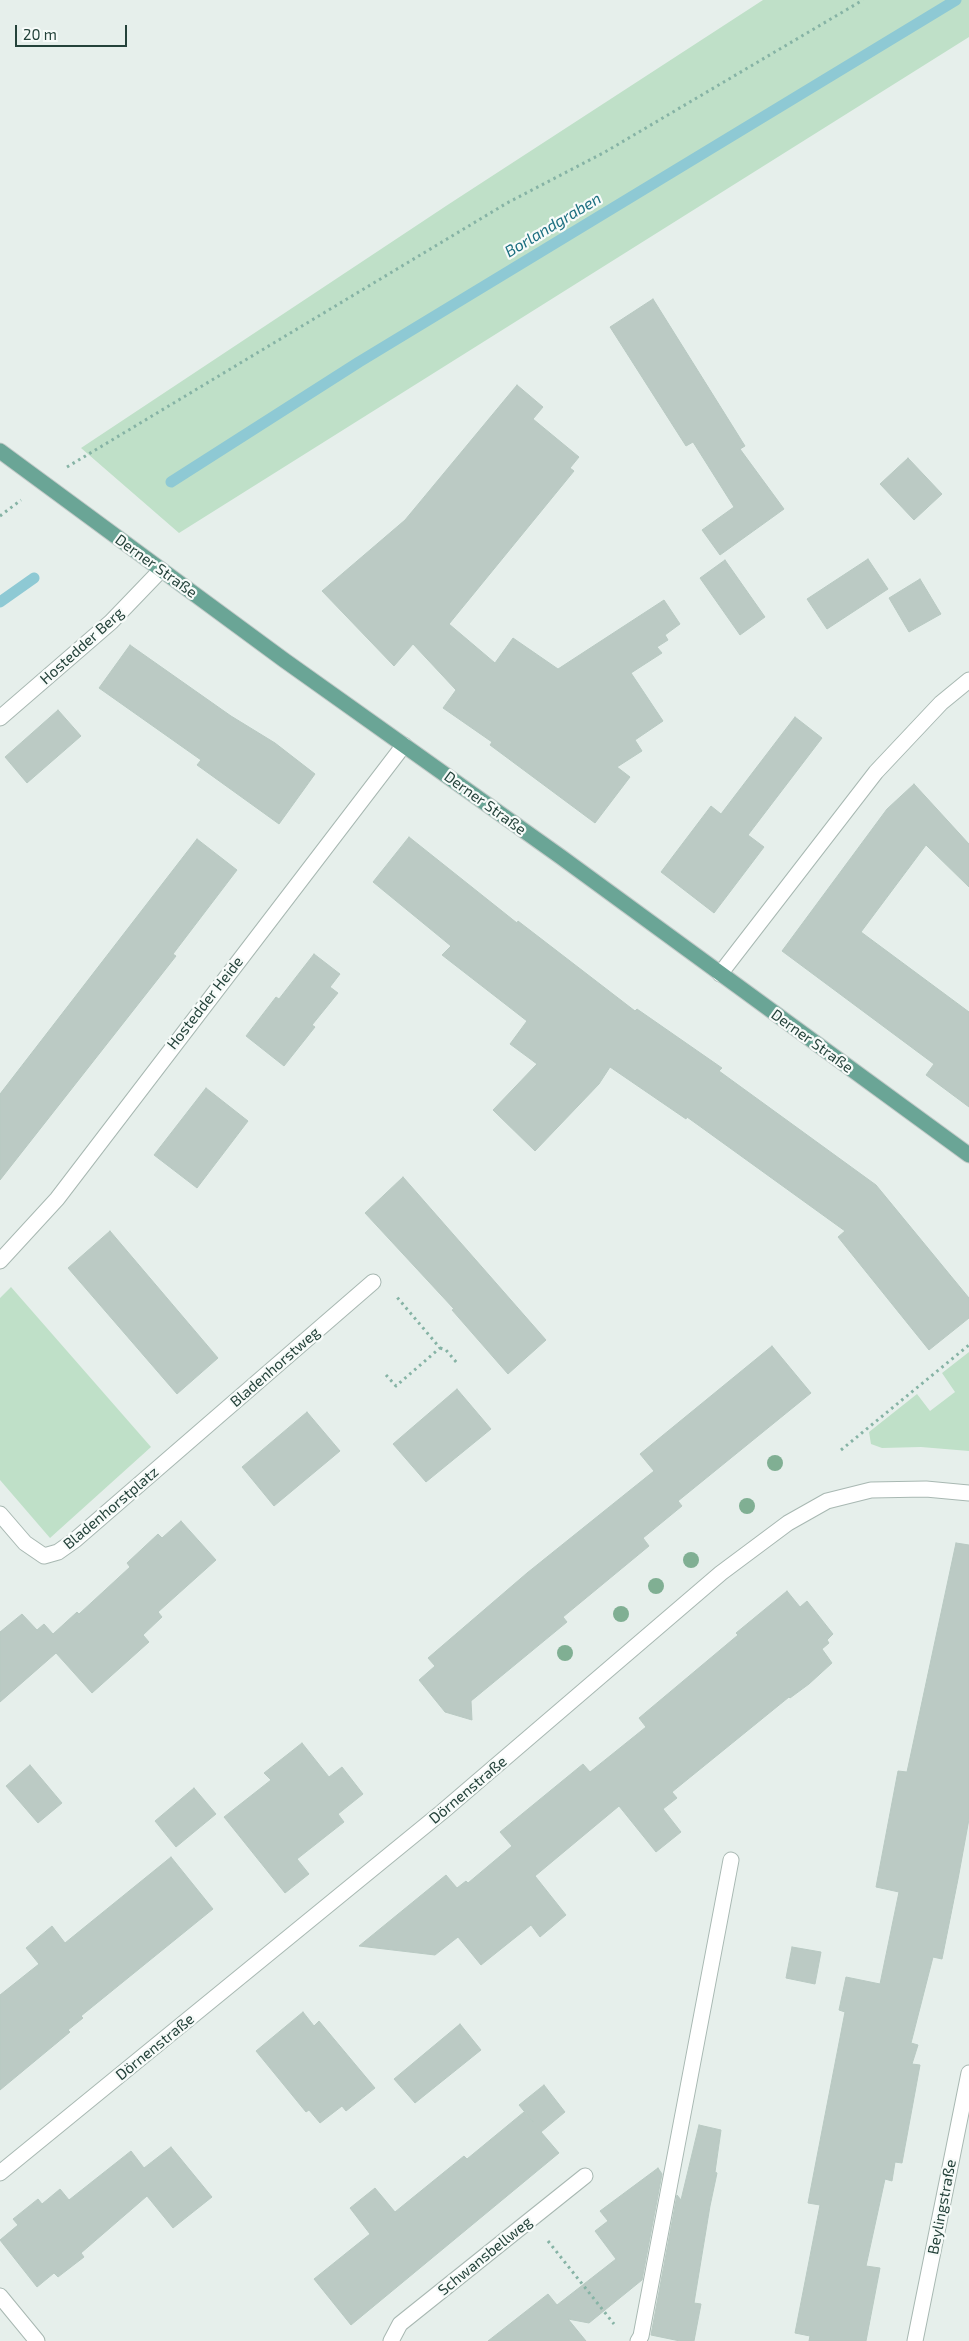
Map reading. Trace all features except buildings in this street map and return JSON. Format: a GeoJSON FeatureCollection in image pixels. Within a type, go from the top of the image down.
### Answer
{"type":"FeatureCollection","features":[{"type":"Feature","properties":{"kind":"main road","name":"Derner Straße"},"geometry":{"type":"LineString","coordinates":[[0,451],[161,570],[969,1155]]}},
{"type":"Feature","properties":{"kind":"street","name":"Hostedder Berg"},"geometry":{"type":"LineString","coordinates":[[0,718],[111,622],[161,570]]}},
{"type":"Feature","properties":{"kind":"street"},"geometry":{"type":"LineString","coordinates":[[720,974],[876,772],[941,703],[969,680]]}},
{"type":"Feature","properties":{"kind":"street","name":"Hostedder Heide"},"geometry":{"type":"LineString","coordinates":[[1,1260],[57,1199],[404,745]]}},
{"type":"Feature","properties":{"kind":"street","name":"Bladenhorstweg"},"geometry":{"type":"LineString","coordinates":[[176,1453],[373,1282]]}},
{"type":"Feature","properties":{"kind":"street","name":"Bladenhorstplatz"},"geometry":{"type":"LineString","coordinates":[[3,1523],[25,1543],[44,1556],[58,1552],[75,1540],[176,1453]]}},
{"type":"Feature","properties":{"kind":"street","name":"Dörnenstraße"},"geometry":{"type":"LineString","coordinates":[[0,2174],[442,1812],[721,1573],[788,1523],[828,1501],[871,1490],[926,1489],[969,1493]]}},
{"type":"Feature","properties":{"kind":"street"},"geometry":{"type":"LineString","coordinates":[[638,2341],[643,2327],[731,1860]]}},
{"type":"Feature","properties":{"kind":"street","name":"Beylingstraße"},"geometry":{"type":"LineString","coordinates":[[915,2341],[969,2073]]}},
{"type":"Feature","properties":{"kind":"street","name":"Schwansbellweg"},"geometry":{"type":"LineString","coordinates":[[391,2341],[400,2324],[585,2176]]}},
{"type":"Feature","properties":{"kind":"street"},"geometry":{"type":"LineString","coordinates":[[0,2296],[37,2341]]}},
{"type":"Feature","properties":{"kind":"path"},"geometry":{"type":"LineString","coordinates":[[42,482],[507,203],[605,152],[863,0]]}},
{"type":"Feature","properties":{"kind":"path"},"geometry":{"type":"LineString","coordinates":[[391,1291],[440,1348],[446,1350],[457,1364]]}},
{"type":"Feature","properties":{"kind":"path"},"geometry":{"type":"LineString","coordinates":[[841,1450],[969,1345]]}},
{"type":"Feature","properties":{"kind":"path"},"geometry":{"type":"LineString","coordinates":[[386,1375],[396,1386],[440,1348]]}},
{"type":"Feature","properties":{"kind":"path"},"geometry":{"type":"LineString","coordinates":[[531,2219],[616,2326]]}},
{"type":"Feature","properties":{"kind":"green space"},"geometry":{"type":"Polygon","coordinates":[[[763,0],[969,0],[969,37],[179,533],[81,448],[449,204],[763,0]]]}},
{"type":"Feature","properties":{"kind":"green space"},"geometry":{"type":"Polygon","coordinates":[[[11,1287],[151,1447],[50,1538],[0,1480],[0,1298],[11,1287]]]}},
{"type":"Feature","properties":{"kind":"green space"},"geometry":{"type":"Polygon","coordinates":[[[969,1352],[969,1451],[921,1447],[882,1448],[871,1444],[869,1432],[917,1394],[930,1411],[955,1392],[942,1373],[969,1352]]]}},
{"type":"Feature","properties":{"kind":"waterway","name":"Borlandgraben"},"geometry":{"type":"LineString","coordinates":[[171,482],[359,362],[956,0]]}},
{"type":"Feature","properties":{"kind":"waterway","name":"Borlandgraben"},"geometry":{"type":"LineString","coordinates":[[0,602],[34,578]]}}]}
